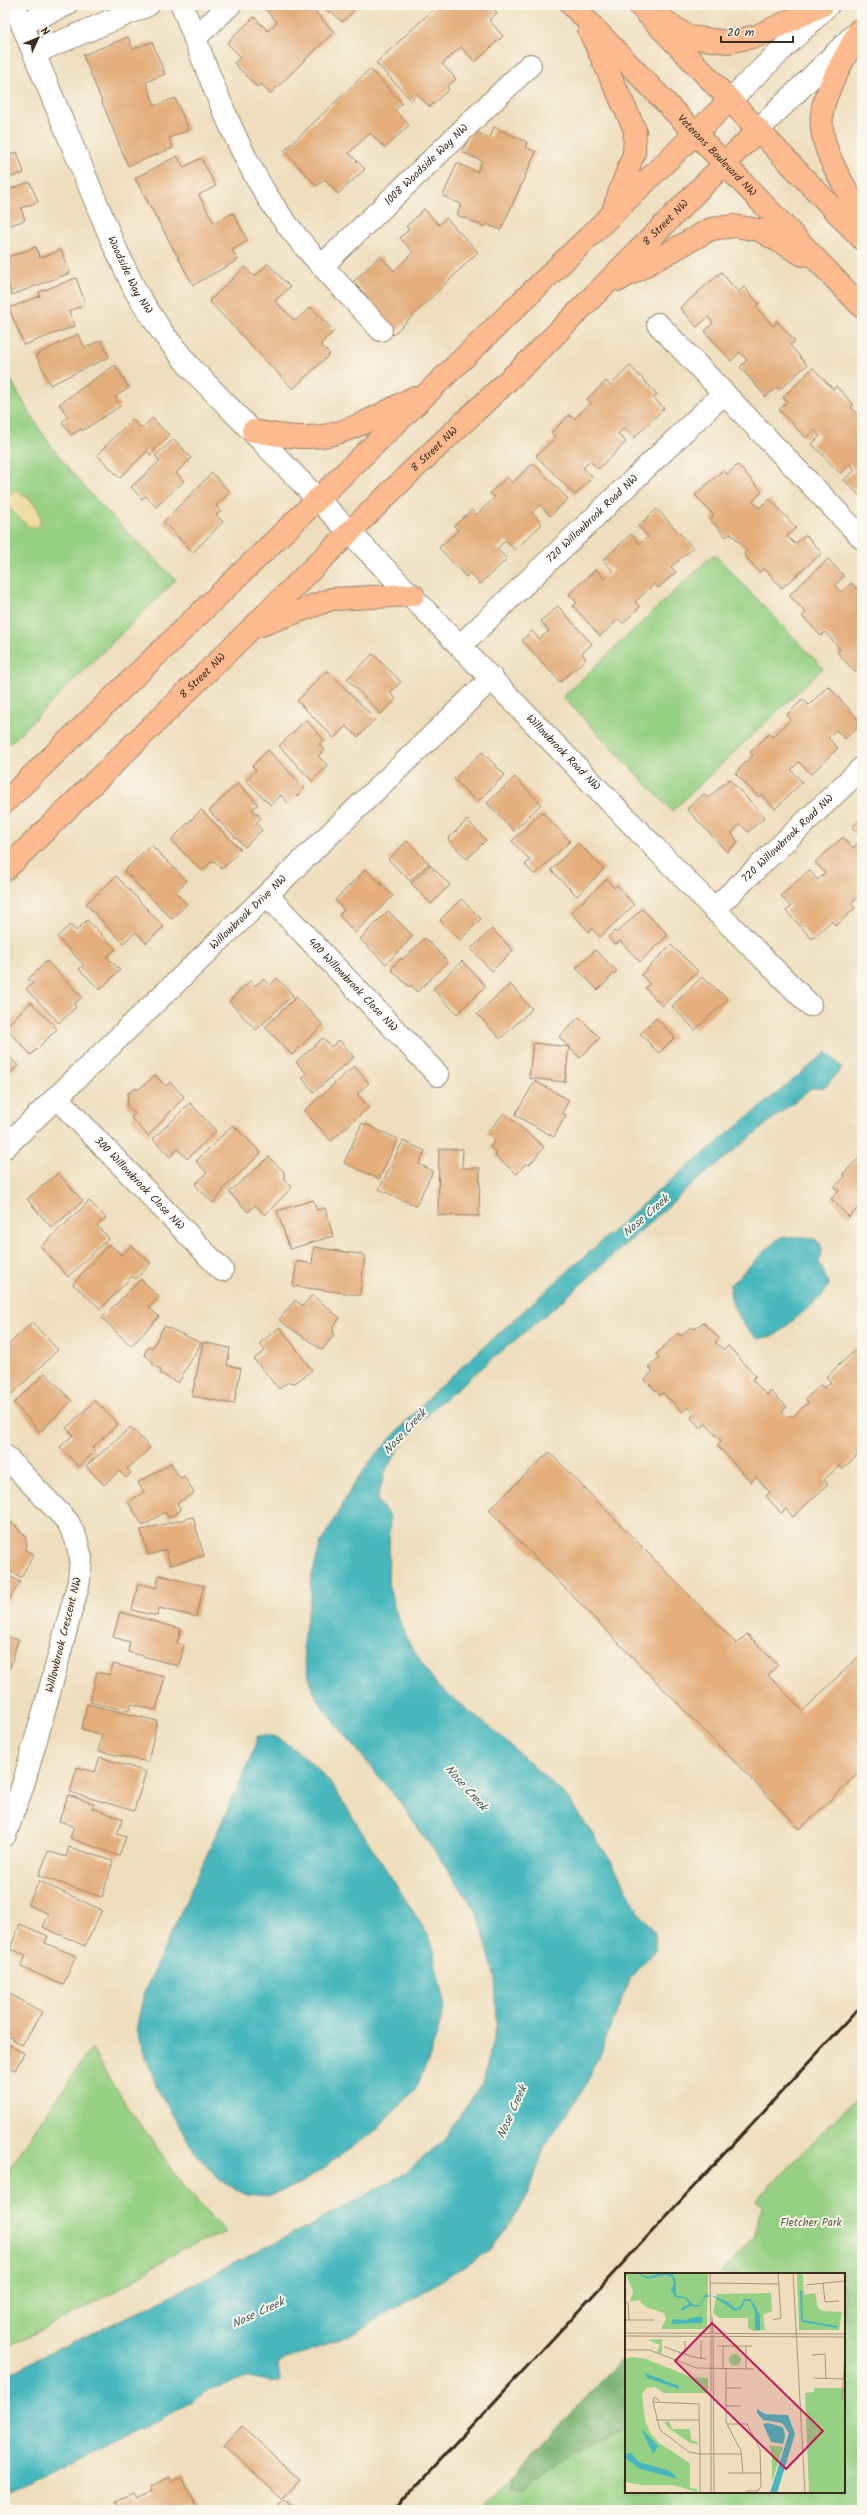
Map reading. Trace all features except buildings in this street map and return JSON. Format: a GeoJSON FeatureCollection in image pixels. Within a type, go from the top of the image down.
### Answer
{"type":"FeatureCollection","features":[{"type":"Feature","properties":{"kind":"main road"},"geometry":{"type":"LineString","coordinates":[[640,5],[689,37],[728,42],[757,36],[823,5]]}},
{"type":"Feature","properties":{"kind":"main road"},"geometry":{"type":"LineString","coordinates":[[640,5],[862,239]]}},
{"type":"Feature","properties":{"kind":"main road"},"geometry":{"type":"LineString","coordinates":[[578,11],[635,130],[634,153],[613,212]]}},
{"type":"Feature","properties":{"kind":"main road","name":"Veterans Boulevard NW"},"geometry":{"type":"LineString","coordinates":[[578,11],[862,307]]}},
{"type":"Feature","properties":{"kind":"main road"},"geometry":{"type":"LineString","coordinates":[[860,29],[825,100],[822,131],[833,166],[862,216]]}},
{"type":"Feature","properties":{"kind":"main road"},"geometry":{"type":"LineString","coordinates":[[5,802],[730,100]]}},
{"type":"Feature","properties":{"kind":"main road","name":"8 Street NW"},"geometry":{"type":"LineString","coordinates":[[5,870],[350,532],[599,291],[758,130]]}},
{"type":"Feature","properties":{"kind":"main road"},"geometry":{"type":"LineString","coordinates":[[599,291],[711,229],[734,226],[759,230],[824,268]]}},
{"type":"Feature","properties":{"kind":"main road"},"geometry":{"type":"LineString","coordinates":[[253,431],[287,437],[335,433],[430,390]]}},
{"type":"Feature","properties":{"kind":"main road"},"geometry":{"type":"LineString","coordinates":[[252,629],[332,599],[413,596]]}},
{"type":"Feature","properties":{"kind":"street"},"geometry":{"type":"LineString","coordinates":[[18,14],[66,5]]}},
{"type":"Feature","properties":{"kind":"street"},"geometry":{"type":"LineString","coordinates":[[34,53],[148,5]]}},
{"type":"Feature","properties":{"kind":"street"},"geometry":{"type":"LineString","coordinates":[[182,5],[221,106],[246,159],[268,197],[285,221],[381,330]]}},
{"type":"Feature","properties":{"kind":"street"},"geometry":{"type":"LineString","coordinates":[[195,38],[230,5]]}},
{"type":"Feature","properties":{"kind":"street"},"geometry":{"type":"LineString","coordinates":[[730,100],[828,5]]}},
{"type":"Feature","properties":{"kind":"street","name":"Woodside Way NW"},"geometry":{"type":"LineString","coordinates":[[18,14],[113,243],[136,292],[162,332],[189,366],[318,499]]}},
{"type":"Feature","properties":{"kind":"street","name":"8 Street NW"},"geometry":{"type":"LineString","coordinates":[[758,130],[860,29]]}},
{"type":"Feature","properties":{"kind":"street","name":"1008 Woodside Way NW"},"geometry":{"type":"LineString","coordinates":[[323,265],[530,65]]}},
{"type":"Feature","properties":{"kind":"street"},"geometry":{"type":"LineString","coordinates":[[658,324],[862,538]]}},
{"type":"Feature","properties":{"kind":"street","name":"720 Willowbrook Road NW"},"geometry":{"type":"LineString","coordinates":[[461,645],[724,393]]}},
{"type":"Feature","properties":{"kind":"street","name":"Willowbrook Road NW"},"geometry":{"type":"LineString","coordinates":[[318,499],[461,645],[714,909],[810,1005]]}},
{"type":"Feature","properties":{"kind":"street","name":"Willowbrook Drive NW"},"geometry":{"type":"LineString","coordinates":[[5,1147],[492,678]]}},
{"type":"Feature","properties":{"kind":"street","name":"720 Willowbrook Road NW"},"geometry":{"type":"LineString","coordinates":[[714,909],[862,768]]}},
{"type":"Feature","properties":{"kind":"street","name":"400 Willowbrook Close NW"},"geometry":{"type":"LineString","coordinates":[[266,895],[438,1075]]}},
{"type":"Feature","properties":{"kind":"street","name":"300 Willowbrook Close NW"},"geometry":{"type":"LineString","coordinates":[[56,1097],[222,1270]]}},
{"type":"Feature","properties":{"kind":"street","name":"Willowbrook Crescent NW"},"geometry":{"type":"LineString","coordinates":[[5,1456],[68,1522],[76,1539],[81,1558],[79,1581],[46,1704],[23,1785],[5,1835]]}},
{"type":"Feature","properties":{"kind":"green space"},"geometry":{"type":"Polygon","coordinates":[[[5,369],[40,430],[56,453],[105,509],[176,580],[9,744],[5,739],[5,369]]]}},
{"type":"Feature","properties":{"kind":"green space"},"geometry":{"type":"Polygon","coordinates":[[[714,554],[823,668],[672,811],[563,697],[714,554]]]}},
{"type":"Feature","properties":{"kind":"green space"},"geometry":{"type":"Polygon","coordinates":[[[91,2048],[111,2082],[182,2185],[226,2232],[180,2250],[120,2289],[5,2349],[5,2175],[91,2048]]]}},
{"type":"Feature","properties":{"kind":"green space","name":"Fletcher Park"},"geometry":{"type":"Polygon","coordinates":[[[862,2092],[862,2510],[481,2510],[625,2357],[625,2493],[845,2493],[845,2273],[721,2273],[755,2236],[757,2221],[763,2207],[755,2201],[862,2092]]]}},
{"type":"Feature","properties":{"kind":"green space"},"geometry":{"type":"Polygon","coordinates":[[[625,2356],[625,2429],[586,2447],[521,2491],[509,2489],[510,2479],[625,2356]]]}},
{"type":"Feature","properties":{"kind":"sand"},"geometry":{"type":"Polygon","coordinates":[[[13,491],[24,495],[38,509],[40,515],[39,527],[29,527],[8,507],[6,499],[13,491]]]}},
{"type":"Feature","properties":{"kind":"water","name":"Nose Creek"},"geometry":{"type":"Polygon","coordinates":[[[827,1052],[842,1068],[824,1088],[811,1088],[694,1183],[569,1295],[435,1407],[405,1440],[386,1469],[377,1500],[390,1517],[388,1584],[397,1615],[410,1645],[438,1687],[493,1730],[565,1795],[610,1859],[640,1914],[655,1932],[655,1950],[631,1977],[588,2082],[545,2146],[528,2194],[516,2216],[490,2251],[348,2337],[281,2361],[278,2365],[280,2381],[275,2383],[248,2378],[209,2390],[158,2421],[5,2494],[5,2377],[41,2357],[147,2308],[356,2201],[405,2173],[443,2141],[483,2082],[497,2022],[495,1978],[478,1913],[402,1805],[323,1708],[313,1690],[305,1664],[303,1642],[311,1595],[311,1579],[320,1545],[351,1489],[371,1460],[434,1392],[651,1197],[827,1052]]]}},
{"type":"Feature","properties":{"kind":"water"},"geometry":{"type":"Polygon","coordinates":[[[780,1237],[804,1237],[812,1238],[817,1241],[821,1245],[822,1252],[819,1262],[829,1285],[822,1296],[776,1335],[758,1339],[742,1322],[734,1308],[730,1293],[730,1285],[780,1237]]]}},
{"type":"Feature","properties":{"kind":"water"},"geometry":{"type":"Polygon","coordinates":[[[258,1736],[273,1736],[290,1746],[307,1759],[330,1782],[430,1938],[445,2007],[430,2056],[415,2089],[375,2131],[303,2182],[269,2196],[247,2194],[219,2181],[189,2143],[159,2092],[136,2031],[144,1993],[249,1762],[258,1736]]]}},
{"type":"Feature","properties":{"kind":"railway"},"geometry":{"type":"LineString","coordinates":[[394,2510],[862,2005]]}}]}
